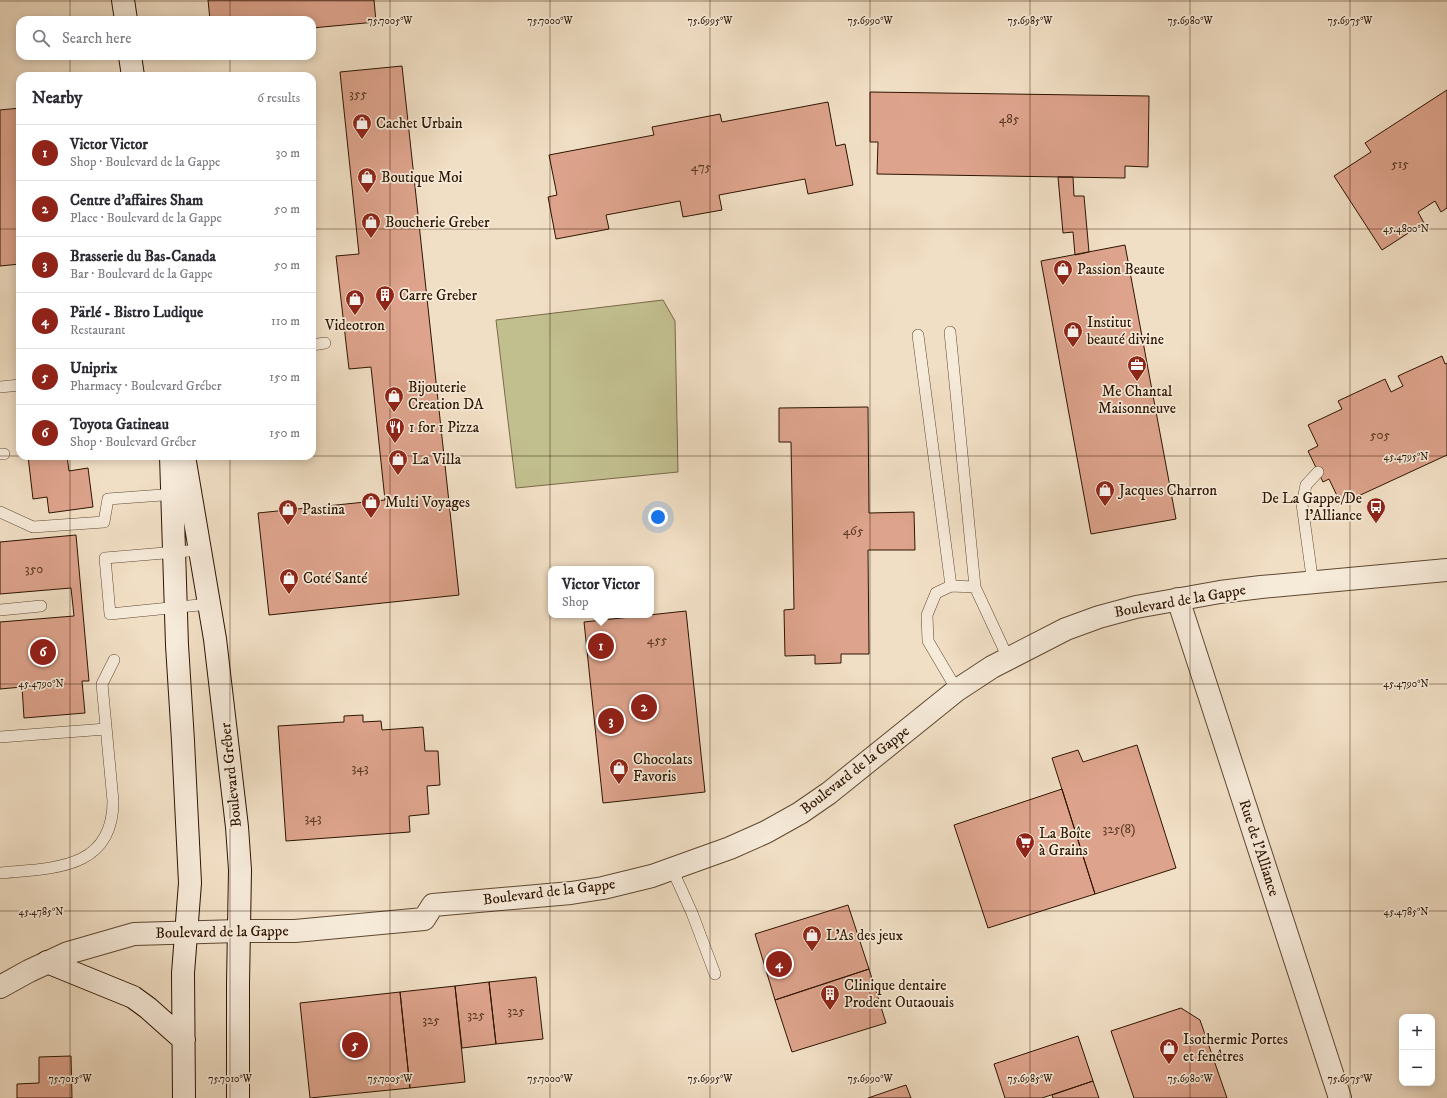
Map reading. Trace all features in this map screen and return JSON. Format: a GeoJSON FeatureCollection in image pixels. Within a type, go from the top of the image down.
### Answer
{"type":"FeatureCollection","features":[{"type":"Feature","properties":{"kind":"street"},"geometry":{"type":"LineString","coordinates":[[123,0],[125,16]]}},
{"type":"Feature","properties":{"kind":"street"},"geometry":{"type":"LineString","coordinates":[[131,60],[132,72]]}},
{"type":"Feature","properties":{"kind":"street","name":"Boulevard Gréber"},"geometry":{"type":"LineString","coordinates":[[172,460],[181,493],[200,550],[216,639],[237,827],[240,870],[238,931],[238,1098]]}},
{"type":"Feature","properties":{"kind":"street","name":"Boulevard Gréber"},"geometry":{"type":"LineString","coordinates":[[184,460],[174,552],[190,883],[184,973],[184,1098]]}},
{"type":"Feature","properties":{"kind":"street","name":"Boulevard de la Gappe"},"geometry":{"type":"LineString","coordinates":[[0,987],[16,977],[47,962],[84,948],[134,934],[294,931],[424,919],[433,905],[571,893],[603,888],[652,876],[730,848],[766,832],[800,813],[829,793],[957,690],[1008,658],[1066,629],[1099,617],[1136,607],[1178,599],[1261,587],[1313,584],[1447,570]]}},
{"type":"Feature","properties":{"kind":"street","name":"Rue de l'Alliance"},"geometry":{"type":"LineString","coordinates":[[1178,599],[1340,1098]]}},
{"type":"Feature","properties":{"kind":"street"},"geometry":{"type":"LineString","coordinates":[[47,962],[133,997],[148,1008],[184,1040]]}},
{"type":"Feature","properties":{"kind":"lane"},"geometry":{"type":"LineString","coordinates":[[950,332],[975,587],[1008,658]]}},
{"type":"Feature","properties":{"kind":"lane"},"geometry":{"type":"LineString","coordinates":[[918,335],[951,586]]}},
{"type":"Feature","properties":{"kind":"lane"},"geometry":{"type":"LineString","coordinates":[[316,344],[325,343]]}},
{"type":"Feature","properties":{"kind":"lane"},"geometry":{"type":"LineString","coordinates":[[0,387],[16,385]]}},
{"type":"Feature","properties":{"kind":"lane"},"geometry":{"type":"LineString","coordinates":[[1313,584],[1302,504],[1306,485],[1318,472]]}},
{"type":"Feature","properties":{"kind":"lane"},"geometry":{"type":"LineString","coordinates":[[0,512],[33,527],[104,522],[108,499],[181,493]]}},
{"type":"Feature","properties":{"kind":"lane"},"geometry":{"type":"LineString","coordinates":[[200,550],[105,558],[110,614],[209,604]]}},
{"type":"Feature","properties":{"kind":"lane"},"geometry":{"type":"LineString","coordinates":[[957,690],[928,641],[927,615],[936,593],[951,586],[975,587]]}},
{"type":"Feature","properties":{"kind":"lane"},"geometry":{"type":"LineString","coordinates":[[0,610],[41,606]]}},
{"type":"Feature","properties":{"kind":"lane"},"geometry":{"type":"LineString","coordinates":[[0,873],[43,869],[66,865],[86,857],[97,849],[105,838],[113,814],[113,801],[102,684],[114,660]]}},
{"type":"Feature","properties":{"kind":"lane"},"geometry":{"type":"LineString","coordinates":[[0,737],[106,729]]}},
{"type":"Feature","properties":{"kind":"lane"},"geometry":{"type":"LineString","coordinates":[[672,869],[692,913],[715,974]]}},
{"type":"Feature","properties":{"kind":"shaded area"},"geometry":{"type":"Polygon","coordinates":[[[663,300],[675,321],[678,472],[516,488],[496,320],[663,300]]]}},
{"type":"Feature","properties":{"kind":"building"},"geometry":{"type":"Polygon","coordinates":[[[208,0],[374,0],[376,22],[316,28],[316,16],[210,16],[208,0]]]}},
{"type":"Feature","properties":{"kind":"building","name":"Carre Greber"},"geometry":{"type":"Polygon","coordinates":[[[402,66],[459,595],[269,615],[258,513],[385,500],[371,367],[349,369],[336,256],[359,254],[340,72],[402,66]]]}},
{"type":"Feature","properties":{"kind":"building"},"geometry":{"type":"Polygon","coordinates":[[[1447,90],[1447,208],[1441,212],[1435,201],[1418,212],[1424,223],[1382,250],[1334,176],[1371,152],[1365,143],[1447,90]]]}},
{"type":"Feature","properties":{"kind":"building"},"geometry":{"type":"Polygon","coordinates":[[[870,92],[1149,96],[1148,167],[1125,166],[1125,178],[877,174],[878,142],[870,142],[870,92]]]}},
{"type":"Feature","properties":{"kind":"building"},"geometry":{"type":"Polygon","coordinates":[[[828,102],[836,146],[845,144],[853,185],[808,194],[805,179],[719,195],[722,210],[683,217],[680,201],[606,215],[609,229],[556,239],[548,197],[557,195],[549,155],[654,135],[652,127],[720,114],[722,122],[828,102]]]}},
{"type":"Feature","properties":{"kind":"building"},"geometry":{"type":"Polygon","coordinates":[[[16,108],[16,264],[0,266],[0,110],[16,108]]]}},
{"type":"Feature","properties":{"kind":"building"},"geometry":{"type":"Polygon","coordinates":[[[1058,177],[1073,177],[1074,196],[1084,196],[1089,252],[1075,255],[1073,232],[1063,233],[1058,177]]]}},
{"type":"Feature","properties":{"kind":"building"},"geometry":{"type":"Polygon","coordinates":[[[1125,245],[1176,519],[1091,534],[1041,261],[1125,245]]]}},
{"type":"Feature","properties":{"kind":"building"},"geometry":{"type":"Polygon","coordinates":[[[1442,356],[1445,364],[1447,363],[1447,455],[1341,504],[1329,479],[1323,482],[1308,451],[1318,446],[1308,425],[1342,409],[1338,401],[1385,379],[1391,392],[1403,386],[1398,376],[1442,356]]]}},
{"type":"Feature","properties":{"kind":"building"},"geometry":{"type":"Polygon","coordinates":[[[868,407],[869,513],[914,512],[915,550],[868,550],[869,654],[841,654],[841,663],[815,664],[815,655],[785,656],[784,610],[794,609],[791,442],[779,442],[779,408],[868,407]]]}},
{"type":"Feature","properties":{"kind":"building"},"geometry":{"type":"Polygon","coordinates":[[[28,460],[68,460],[69,471],[88,468],[93,507],[49,513],[47,497],[33,499],[28,460]]]}},
{"type":"Feature","properties":{"kind":"building"},"geometry":{"type":"Polygon","coordinates":[[[76,535],[89,681],[82,681],[85,713],[24,718],[22,687],[0,689],[0,622],[74,616],[71,588],[0,594],[0,542],[76,535]]]}},
{"type":"Feature","properties":{"kind":"building"},"geometry":{"type":"Polygon","coordinates":[[[686,611],[705,792],[603,803],[584,622],[621,618],[654,618],[654,614],[686,611]]]}},
{"type":"Feature","properties":{"kind":"building"},"geometry":{"type":"Polygon","coordinates":[[[363,715],[363,722],[381,721],[382,730],[423,727],[425,751],[438,751],[440,785],[427,786],[429,814],[409,816],[410,832],[286,841],[278,726],[344,722],[344,716],[363,715]]]}},
{"type":"Feature","properties":{"kind":"building"},"geometry":{"type":"Polygon","coordinates":[[[1137,745],[1176,868],[1095,894],[1052,758],[1078,750],[1083,762],[1137,745]]]}},
{"type":"Feature","properties":{"kind":"building","name":"La Boîte à Grains"},"geometry":{"type":"Polygon","coordinates":[[[1062,789],[1095,894],[988,928],[954,825],[1062,789]]]}},
{"type":"Feature","properties":{"kind":"building","name":"L'As des jeux"},"geometry":{"type":"Polygon","coordinates":[[[848,905],[869,969],[775,1000],[755,934],[848,905]]]}},
{"type":"Feature","properties":{"kind":"building","name":"Clinique dentaire Prodent Outaouais"},"geometry":{"type":"Polygon","coordinates":[[[869,969],[886,1023],[792,1052],[775,1000],[869,969]]]}},
{"type":"Feature","properties":{"kind":"building"},"geometry":{"type":"Polygon","coordinates":[[[536,977],[543,1039],[496,1044],[489,982],[536,977]]]}},
{"type":"Feature","properties":{"kind":"building"},"geometry":{"type":"Polygon","coordinates":[[[489,982],[496,1044],[462,1048],[455,986],[489,982]]]}},
{"type":"Feature","properties":{"kind":"building"},"geometry":{"type":"Polygon","coordinates":[[[455,986],[465,1082],[410,1088],[400,992],[455,986]]]}},
{"type":"Feature","properties":{"kind":"building"},"geometry":{"type":"Polygon","coordinates":[[[400,992],[410,1088],[310,1098],[300,1003],[400,992]]]}},
{"type":"Feature","properties":{"kind":"building","name":"Isothermic Portes et fenêtres"},"geometry":{"type":"Polygon","coordinates":[[[1181,1008],[1200,1020],[1227,1098],[1134,1098],[1111,1031],[1181,1008]]]}},
{"type":"Feature","properties":{"kind":"building"},"geometry":{"type":"Polygon","coordinates":[[[1078,1036],[1093,1081],[1042,1098],[1005,1098],[994,1064],[1078,1036]]]}},
{"type":"Feature","properties":{"kind":"building"},"geometry":{"type":"Polygon","coordinates":[[[71,1056],[72,1098],[17,1098],[17,1084],[39,1083],[39,1057],[71,1056]]]}},
{"type":"Feature","properties":{"kind":"building"},"geometry":{"type":"Polygon","coordinates":[[[1093,1081],[1099,1098],[1053,1098],[1052,1095],[1093,1081]]]}},
{"type":"Feature","properties":{"kind":"building"},"geometry":{"type":"Polygon","coordinates":[[[906,1085],[911,1098],[868,1098],[906,1085]]]}},
{"type":"Feature","properties":{"kind":"place","name":"Cachet Urbain"},"geometry":{"type":"Point","coordinates":[362,140]}},
{"type":"Feature","properties":{"kind":"place","name":"Boutique Moi"},"geometry":{"type":"Point","coordinates":[367,194]}},
{"type":"Feature","properties":{"kind":"place","name":"Boucherie Greber"},"geometry":{"type":"Point","coordinates":[371,239]}},
{"type":"Feature","properties":{"kind":"place","name":"Passion Beaute"},"geometry":{"type":"Point","coordinates":[1063,286]}},
{"type":"Feature","properties":{"kind":"place","name":"Carre Greber"},"geometry":{"type":"Point","coordinates":[385,312]}},
{"type":"Feature","properties":{"kind":"place","name":"Videotron"},"geometry":{"type":"Point","coordinates":[355,316]}},
{"type":"Feature","properties":{"kind":"place","name":"Institut beauté divine"},"geometry":{"type":"Point","coordinates":[1073,348]}},
{"type":"Feature","properties":{"kind":"place","name":"Me Chantal Maisonneuve"},"geometry":{"type":"Point","coordinates":[1137,382]}},
{"type":"Feature","properties":{"kind":"place","name":"Bijouterie Creation DA"},"geometry":{"type":"Point","coordinates":[394,413]}},
{"type":"Feature","properties":{"kind":"place","name":"1 for 1 Pizza"},"geometry":{"type":"Point","coordinates":[395,444]}},
{"type":"Feature","properties":{"kind":"place","name":"La Villa"},"geometry":{"type":"Point","coordinates":[398,476]}},
{"type":"Feature","properties":{"kind":"place","name":"Jacques Charron"},"geometry":{"type":"Point","coordinates":[1105,507]}},
{"type":"Feature","properties":{"kind":"place","name":"Multi Voyages"},"geometry":{"type":"Point","coordinates":[371,519]}},
{"type":"Feature","properties":{"kind":"place","name":"De La Gappe/De l'Alliance"},"geometry":{"type":"Point","coordinates":[1376,524]}},
{"type":"Feature","properties":{"kind":"place","name":"Pastina"},"geometry":{"type":"Point","coordinates":[288,526]}},
{"type":"Feature","properties":{"kind":"place","name":"Coté Santé"},"geometry":{"type":"Point","coordinates":[289,595]}},
{"type":"Feature","properties":{"kind":"place","name":"Victor Victor"},"geometry":{"type":"Point","coordinates":[601,646]}},
{"type":"Feature","properties":{"kind":"place","name":"Toyota Gatineau"},"geometry":{"type":"Point","coordinates":[43,652]}},
{"type":"Feature","properties":{"kind":"place","name":"Centre d'affaires Sham"},"geometry":{"type":"Point","coordinates":[644,707]}},
{"type":"Feature","properties":{"kind":"place","name":"Brasserie du Bas-Canada"},"geometry":{"type":"Point","coordinates":[611,721]}},
{"type":"Feature","properties":{"kind":"place","name":"Chocolats Favoris"},"geometry":{"type":"Point","coordinates":[619,785]}},
{"type":"Feature","properties":{"kind":"place","name":"La Boîte à Grains"},"geometry":{"type":"Point","coordinates":[1025,859]}},
{"type":"Feature","properties":{"kind":"place","name":"L'As des jeux"},"geometry":{"type":"Point","coordinates":[812,952]}},
{"type":"Feature","properties":{"kind":"place","name":"Pärlé - Bistro Ludique"},"geometry":{"type":"Point","coordinates":[779,964]}},
{"type":"Feature","properties":{"kind":"place","name":"Clinique dentaire Prodent Outaouais"},"geometry":{"type":"Point","coordinates":[830,1011]}},
{"type":"Feature","properties":{"kind":"place","name":"Uniprix"},"geometry":{"type":"Point","coordinates":[355,1045]}},
{"type":"Feature","properties":{"kind":"place","name":"Isothermic Portes et fenêtres"},"geometry":{"type":"Point","coordinates":[1169,1065]}}]}
